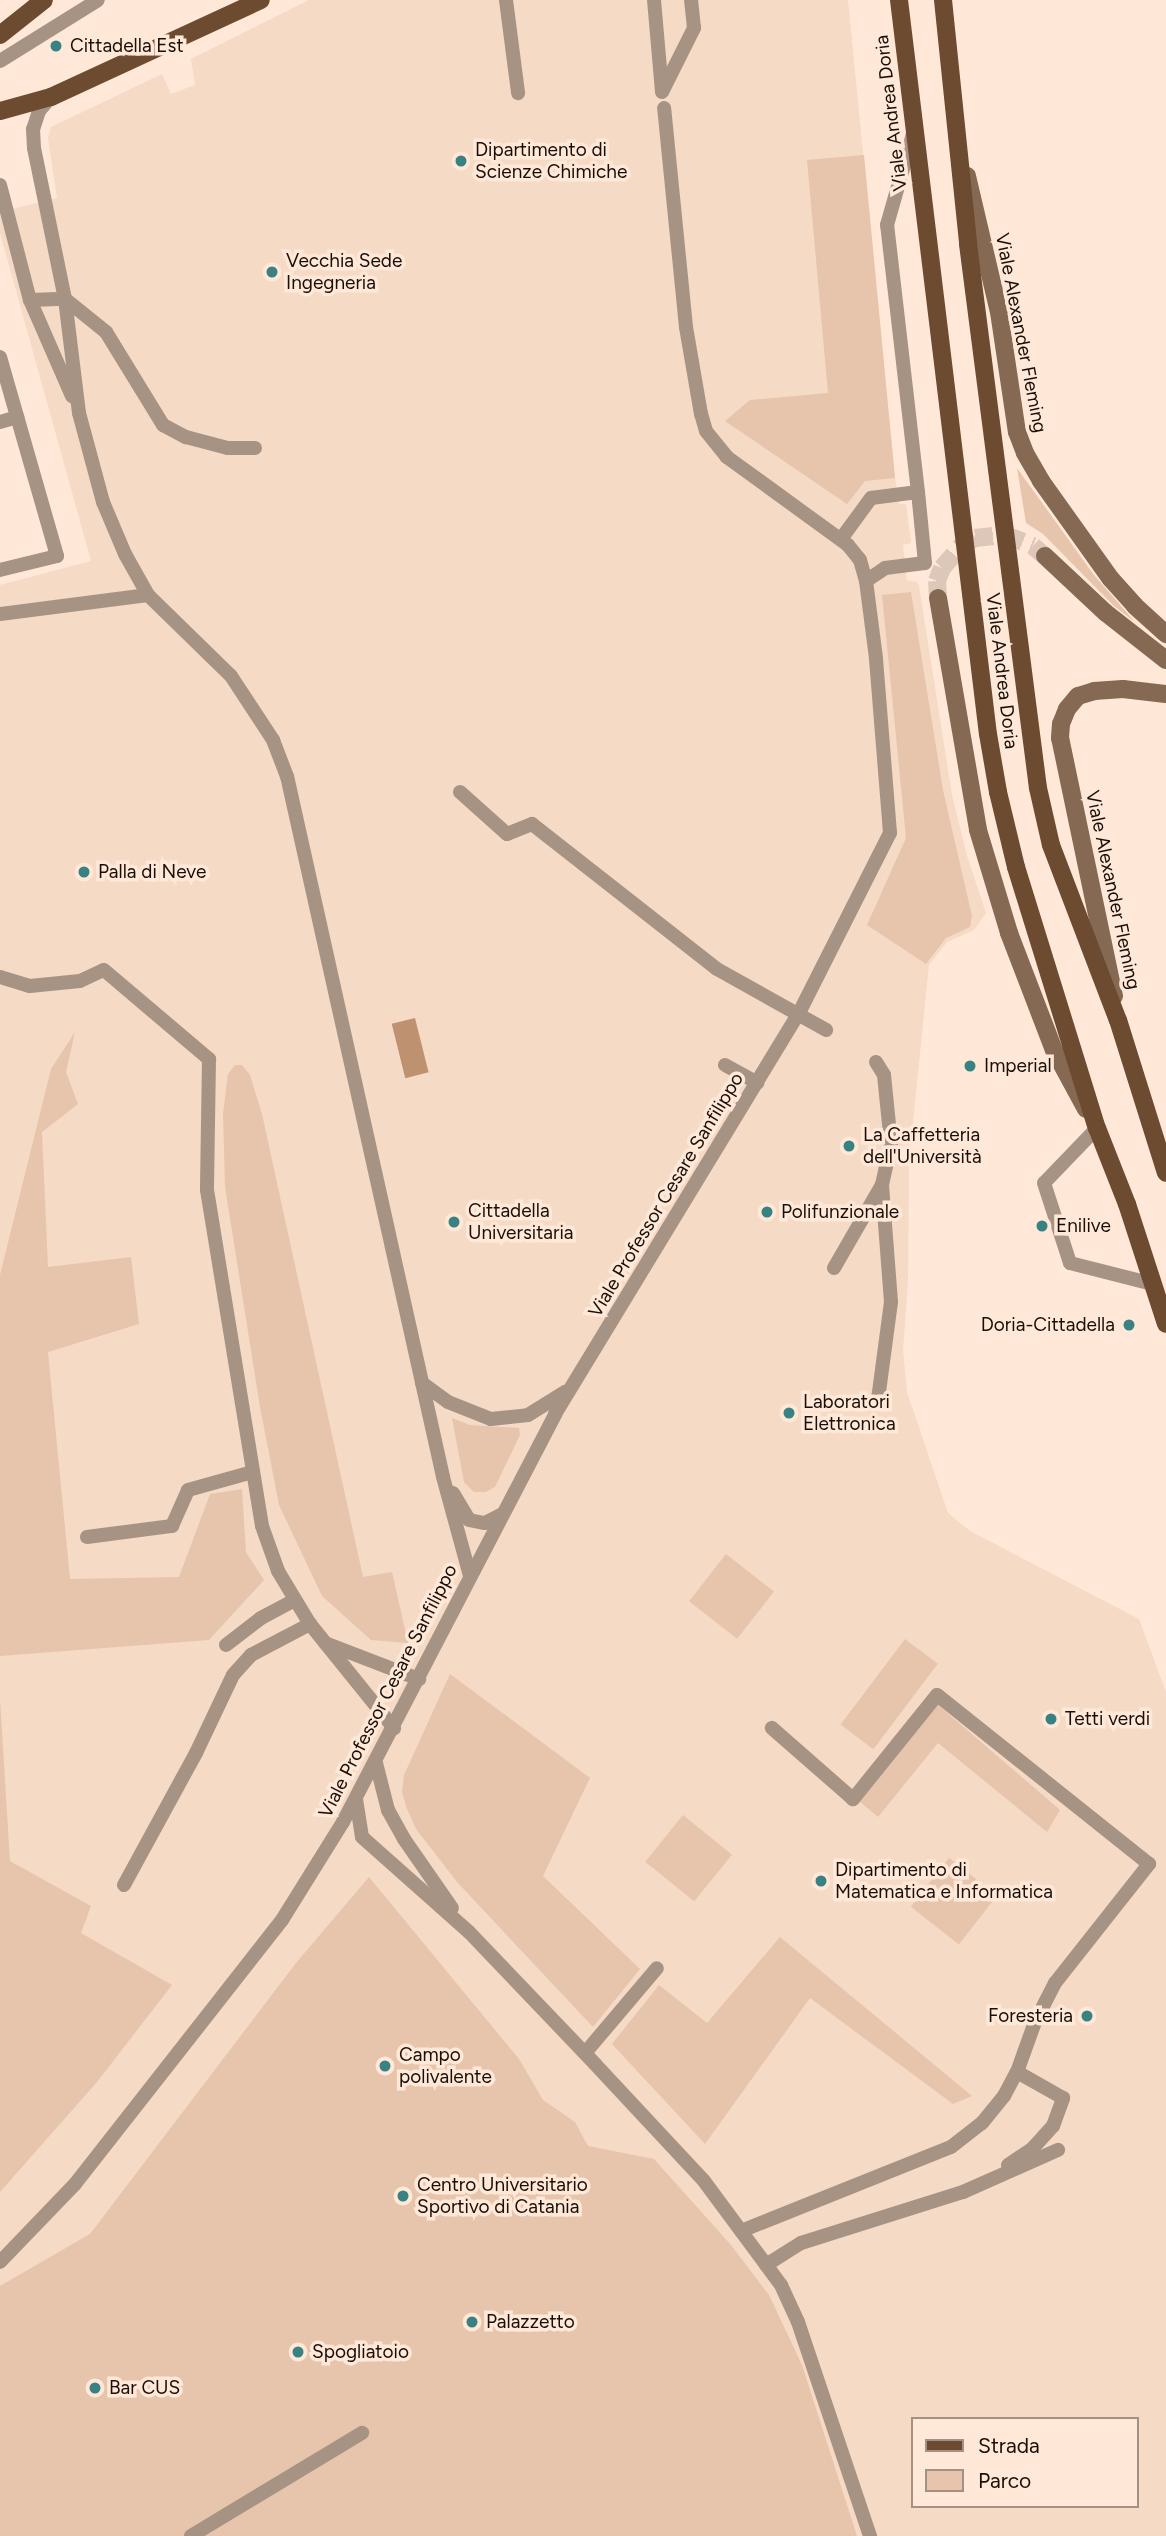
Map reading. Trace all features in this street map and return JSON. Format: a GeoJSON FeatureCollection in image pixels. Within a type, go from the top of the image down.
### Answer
{"type":"FeatureCollection","features":[{"type":"Feature","properties":{"kind":"main road"},"geometry":{"type":"LineString","coordinates":[[0,35],[44,0]]}},
{"type":"Feature","properties":{"kind":"main road"},"geometry":{"type":"LineString","coordinates":[[182,35],[233,0]]}},
{"type":"Feature","properties":{"kind":"main road"},"geometry":{"type":"LineString","coordinates":[[0,111],[51,97],[261,0]]}},
{"type":"Feature","properties":{"kind":"main road","name":"Viale Andrea Doria"},"geometry":{"type":"LineString","coordinates":[[899,0],[986,720],[998,792],[1016,867],[1097,1128],[1127,1204],[1166,1324]]}},
{"type":"Feature","properties":{"kind":"main road","name":"Viale Andrea Doria"},"geometry":{"type":"LineString","coordinates":[[943,0],[954,119],[1038,788],[1051,845],[1118,1020],[1166,1172]]}},
{"type":"Feature","properties":{"kind":"main road","name":"Viale Alexander Fleming"},"geometry":{"type":"LineString","coordinates":[[954,119],[999,312],[1013,412],[1025,453],[1041,481],[1111,579],[1135,606],[1166,634]]}},
{"type":"Feature","properties":{"kind":"main road"},"geometry":{"type":"LineString","coordinates":[[1045,556],[1105,613],[1166,660]]}},
{"type":"Feature","properties":{"kind":"main road"},"geometry":{"type":"LineString","coordinates":[[938,598],[968,788],[978,830],[1009,933],[1054,1050],[1097,1128]]}},
{"type":"Feature","properties":{"kind":"main road","name":"Viale Alexander Fleming"},"geometry":{"type":"LineString","coordinates":[[1118,1020],[1060,738],[1061,724],[1067,709],[1077,696],[1094,691],[1123,689],[1166,694]]}},
{"type":"Feature","properties":{"kind":"lane"},"geometry":{"type":"LineString","coordinates":[[0,61],[98,0]]}},
{"type":"Feature","properties":{"kind":"lane"},"geometry":{"type":"LineString","coordinates":[[506,0],[518,93]]}},
{"type":"Feature","properties":{"kind":"lane"},"geometry":{"type":"LineString","coordinates":[[654,0],[662,92],[694,28],[691,0]]}},
{"type":"Feature","properties":{"kind":"lane"},"geometry":{"type":"LineString","coordinates":[[51,97],[39,111],[33,129],[65,299],[79,413],[103,502],[125,554],[148,595],[158,608],[231,676],[273,740],[287,776],[443,1477],[470,1576]]}},
{"type":"Feature","properties":{"kind":"lane","name":"Viale Professor Cesare Sanfilippo"},"geometry":{"type":"LineString","coordinates":[[0,2262],[75,2184],[282,1920],[376,1763],[501,1515],[572,1387],[798,1014],[890,833],[866,581],[860,560],[841,539],[727,457],[706,431],[693,376],[686,327],[664,108]]}},
{"type":"Feature","properties":{"kind":"lane"},"geometry":{"type":"LineString","coordinates":[[866,581],[885,568],[925,563],[887,225],[914,133]]}},
{"type":"Feature","properties":{"kind":"lane"},"geometry":{"type":"LineString","coordinates":[[0,185],[30,300],[79,413]]}},
{"type":"Feature","properties":{"kind":"lane"},"geometry":{"type":"LineString","coordinates":[[30,300],[65,299],[106,332],[163,425],[186,437],[228,448],[255,448]]}},
{"type":"Feature","properties":{"kind":"lane"},"geometry":{"type":"LineString","coordinates":[[0,356],[57,556],[0,570]]}},
{"type":"Feature","properties":{"kind":"lane"},"geometry":{"type":"LineString","coordinates":[[0,422],[17,417]]}},
{"type":"Feature","properties":{"kind":"lane"},"geometry":{"type":"LineString","coordinates":[[841,539],[870,498],[918,492]]}},
{"type":"Feature","properties":{"kind":"lane"},"geometry":{"type":"LineString","coordinates":[[0,614],[148,595]]}},
{"type":"Feature","properties":{"kind":"lane"},"geometry":{"type":"LineString","coordinates":[[460,792],[507,834],[532,824],[717,969],[826,1030]]}},
{"type":"Feature","properties":{"kind":"lane"},"geometry":{"type":"LineString","coordinates":[[0,977],[30,986],[80,981],[104,970],[209,1059],[207,1189],[262,1526],[278,1571],[310,1624],[394,1728]]}},
{"type":"Feature","properties":{"kind":"lane"},"geometry":{"type":"LineString","coordinates":[[876,1062],[884,1075],[891,1144],[883,1185],[891,1302],[878,1399]]}},
{"type":"Feature","properties":{"kind":"lane"},"geometry":{"type":"LineString","coordinates":[[725,1065],[757,1083]]}},
{"type":"Feature","properties":{"kind":"lane"},"geometry":{"type":"LineString","coordinates":[[1097,1128],[1044,1183],[1070,1263],[1153,1284]]}},
{"type":"Feature","properties":{"kind":"lane"},"geometry":{"type":"LineString","coordinates":[[834,1268],[883,1185]]}},
{"type":"Feature","properties":{"kind":"lane"},"geometry":{"type":"LineString","coordinates":[[422,1383],[459,1407],[491,1419],[527,1415],[572,1387]]}},
{"type":"Feature","properties":{"kind":"lane"},"geometry":{"type":"LineString","coordinates":[[87,1537],[172,1526],[188,1490],[253,1472]]}},
{"type":"Feature","properties":{"kind":"lane"},"geometry":{"type":"LineString","coordinates":[[443,1477],[469,1520],[485,1523],[501,1515]]}},
{"type":"Feature","properties":{"kind":"lane"},"geometry":{"type":"LineString","coordinates":[[226,1645],[261,1618],[295,1600]]}},
{"type":"Feature","properties":{"kind":"lane"},"geometry":{"type":"LineString","coordinates":[[124,1885],[196,1753],[233,1675],[251,1655],[310,1624]]}},
{"type":"Feature","properties":{"kind":"lane"},"geometry":{"type":"LineString","coordinates":[[325,1642],[419,1679]]}},
{"type":"Feature","properties":{"kind":"lane"},"geometry":{"type":"LineString","coordinates":[[741,2231],[951,2147],[982,2123],[1004,2096],[1017,2072],[1035,2022],[1055,1983],[1149,1864],[937,1695],[853,1799],[772,1728]]}},
{"type":"Feature","properties":{"kind":"lane"},"geometry":{"type":"LineString","coordinates":[[376,1763],[383,1796],[404,1839],[469,1931]]}},
{"type":"Feature","properties":{"kind":"lane"},"geometry":{"type":"LineString","coordinates":[[356,1799],[362,1838],[469,1931],[704,2181],[781,2285],[798,2322],[870,2536]]}},
{"type":"Feature","properties":{"kind":"lane"},"geometry":{"type":"LineString","coordinates":[[584,2053],[657,1968]]}},
{"type":"Feature","properties":{"kind":"lane"},"geometry":{"type":"LineString","coordinates":[[981,2185],[1033,2148],[1053,2126],[1063,2098],[1017,2072]]}},
{"type":"Feature","properties":{"kind":"lane"},"geometry":{"type":"LineString","coordinates":[[766,2265],[801,2243],[836,2229],[981,2185],[1058,2150]]}},
{"type":"Feature","properties":{"kind":"lane"},"geometry":{"type":"LineString","coordinates":[[0,2249],[23,2237]]}},
{"type":"Feature","properties":{"kind":"lane"},"geometry":{"type":"LineString","coordinates":[[191,2536],[362,2433]]}},
{"type":"Feature","properties":{"kind":"shaded area","name":"Cittadella Universitaria"},"geometry":{"type":"Polygon","coordinates":[[[309,0],[848,0],[895,478],[899,504],[906,504],[911,543],[903,545],[907,580],[917,582],[919,586],[952,795],[967,856],[986,913],[974,930],[947,942],[929,965],[909,1162],[908,1282],[903,1350],[907,1392],[948,1513],[970,1531],[1139,1619],[1166,1692],[1166,2536],[0,2536],[0,585],[91,561],[0,233],[0,212],[57,198],[48,138],[51,127],[162,74],[171,94],[195,85],[191,59],[309,0]]]}},
{"type":"Feature","properties":{"kind":"shaded area"},"geometry":{"type":"Polygon","coordinates":[[[415,1018],[429,1072],[405,1078],[392,1024],[415,1018]]]}},
{"type":"Feature","properties":{"kind":"green space"},"geometry":{"type":"Polygon","coordinates":[[[864,155],[895,478],[865,481],[847,504],[725,421],[750,400],[828,393],[807,160],[864,155]]]}},
{"type":"Feature","properties":{"kind":"green space"},"geometry":{"type":"Polygon","coordinates":[[[1017,468],[1094,575],[1135,622],[1114,606],[1043,534],[1026,523],[1017,468]]]}},
{"type":"Feature","properties":{"kind":"green space"},"geometry":{"type":"Polygon","coordinates":[[[911,592],[943,790],[972,916],[970,927],[946,938],[926,964],[867,925],[906,838],[882,595],[911,592]]]}},
{"type":"Feature","properties":{"kind":"green space"},"geometry":{"type":"Polygon","coordinates":[[[75,1032],[66,1072],[78,1104],[42,1132],[48,1267],[131,1257],[139,1324],[48,1352],[70,1579],[179,1577],[210,1494],[242,1489],[246,1552],[264,1580],[209,1640],[0,1656],[0,1275],[51,1069],[75,1032]]]}},
{"type":"Feature","properties":{"kind":"green space"},"geometry":{"type":"Polygon","coordinates":[[[235,1065],[242,1065],[250,1075],[262,1114],[363,1577],[392,1572],[408,1643],[371,1640],[322,1596],[279,1505],[260,1407],[225,1187],[223,1114],[228,1074],[235,1065]]]}},
{"type":"Feature","properties":{"kind":"green space"},"geometry":{"type":"Polygon","coordinates":[[[452,1418],[470,1425],[519,1428],[520,1435],[495,1487],[486,1492],[474,1492],[464,1482],[452,1418]]]}},
{"type":"Feature","properties":{"kind":"green space"},"geometry":{"type":"Polygon","coordinates":[[[726,1554],[774,1592],[737,1639],[689,1601],[726,1554]]]}},
{"type":"Feature","properties":{"kind":"green space"},"geometry":{"type":"Polygon","coordinates":[[[905,1639],[938,1664],[873,1749],[841,1724],[905,1639]]]}},
{"type":"Feature","properties":{"kind":"green space"},"geometry":{"type":"Polygon","coordinates":[[[450,1674],[590,1778],[543,1876],[640,1969],[593,2027],[457,1882],[416,1829],[407,1809],[402,1792],[404,1775],[450,1674]]]}},
{"type":"Feature","properties":{"kind":"green space"},"geometry":{"type":"Polygon","coordinates":[[[0,1699],[10,1861],[91,1906],[81,1933],[172,1985],[97,2082],[0,2192],[0,1699]]]}},
{"type":"Feature","properties":{"kind":"green space"},"geometry":{"type":"Polygon","coordinates":[[[938,1705],[1060,1810],[1047,1832],[938,1743],[878,1817],[859,1801],[938,1705]]]}},
{"type":"Feature","properties":{"kind":"green space"},"geometry":{"type":"Polygon","coordinates":[[[683,1815],[732,1855],[694,1901],[645,1862],[683,1815]]]}},
{"type":"Feature","properties":{"kind":"green space"},"geometry":{"type":"Polygon","coordinates":[[[949,1858],[997,1896],[959,1944],[911,1907],[949,1858]]]}},
{"type":"Feature","properties":{"kind":"green space","name":"Centro Universitario Sportivo di Catania"},"geometry":{"type":"Polygon","coordinates":[[[369,1877],[519,2059],[543,2100],[575,2122],[588,2146],[654,2159],[731,2245],[769,2295],[802,2365],[857,2536],[0,2536],[0,2286],[90,2234],[296,1963],[369,1877]]]}},
{"type":"Feature","properties":{"kind":"green space"},"geometry":{"type":"Polygon","coordinates":[[[780,1937],[972,2096],[953,2104],[810,1998],[705,2144],[612,2044],[659,1985],[707,2023],[780,1937]]]}},
{"type":"Feature","properties":{"kind":"tunnel"},"geometry":{"type":"LineString","coordinates":[[938,598],[937,581],[942,568],[962,545],[975,538],[1006,535],[1033,546],[1045,556]]}},
{"type":"Feature","properties":{"kind":"place","name":"Cittadella Est"},"geometry":{"type":"Point","coordinates":[56,46]}},
{"type":"Feature","properties":{"kind":"place","name":"Dipartimento di Scienze Chimiche"},"geometry":{"type":"Point","coordinates":[461,161]}},
{"type":"Feature","properties":{"kind":"place","name":"Vecchia Sede Ingegneria"},"geometry":{"type":"Point","coordinates":[272,272]}},
{"type":"Feature","properties":{"kind":"place","name":"Palla di Neve"},"geometry":{"type":"Point","coordinates":[84,872]}},
{"type":"Feature","properties":{"kind":"place","name":"Imperial"},"geometry":{"type":"Point","coordinates":[970,1066]}},
{"type":"Feature","properties":{"kind":"place","name":"La Caffetteria dell'Università"},"geometry":{"type":"Point","coordinates":[849,1146]}},
{"type":"Feature","properties":{"kind":"place","name":"Polifunzionale"},"geometry":{"type":"Point","coordinates":[767,1212]}},
{"type":"Feature","properties":{"kind":"place","name":"Cittadella Universitaria"},"geometry":{"type":"Point","coordinates":[454,1222]}},
{"type":"Feature","properties":{"kind":"place","name":"Enilive"},"geometry":{"type":"Point","coordinates":[1042,1226]}},
{"type":"Feature","properties":{"kind":"place","name":"Doria-Cittadella"},"geometry":{"type":"Point","coordinates":[1129,1325]}},
{"type":"Feature","properties":{"kind":"place","name":"Laboratori Elettronica"},"geometry":{"type":"Point","coordinates":[789,1413]}},
{"type":"Feature","properties":{"kind":"place","name":"Tetti verdi"},"geometry":{"type":"Point","coordinates":[1051,1719]}},
{"type":"Feature","properties":{"kind":"place","name":"Dipartimento di Matematica e Informatica"},"geometry":{"type":"Point","coordinates":[821,1881]}},
{"type":"Feature","properties":{"kind":"place","name":"Foresteria"},"geometry":{"type":"Point","coordinates":[1087,2016]}},
{"type":"Feature","properties":{"kind":"place","name":"Campo polivalente"},"geometry":{"type":"Point","coordinates":[385,2066]}},
{"type":"Feature","properties":{"kind":"place","name":"Centro Universitario Sportivo di Catania"},"geometry":{"type":"Point","coordinates":[403,2196]}},
{"type":"Feature","properties":{"kind":"place","name":"Palazzetto"},"geometry":{"type":"Point","coordinates":[472,2322]}},
{"type":"Feature","properties":{"kind":"place","name":"Spogliatoio"},"geometry":{"type":"Point","coordinates":[298,2352]}},
{"type":"Feature","properties":{"kind":"place","name":"Bar CUS"},"geometry":{"type":"Point","coordinates":[95,2388]}}]}
